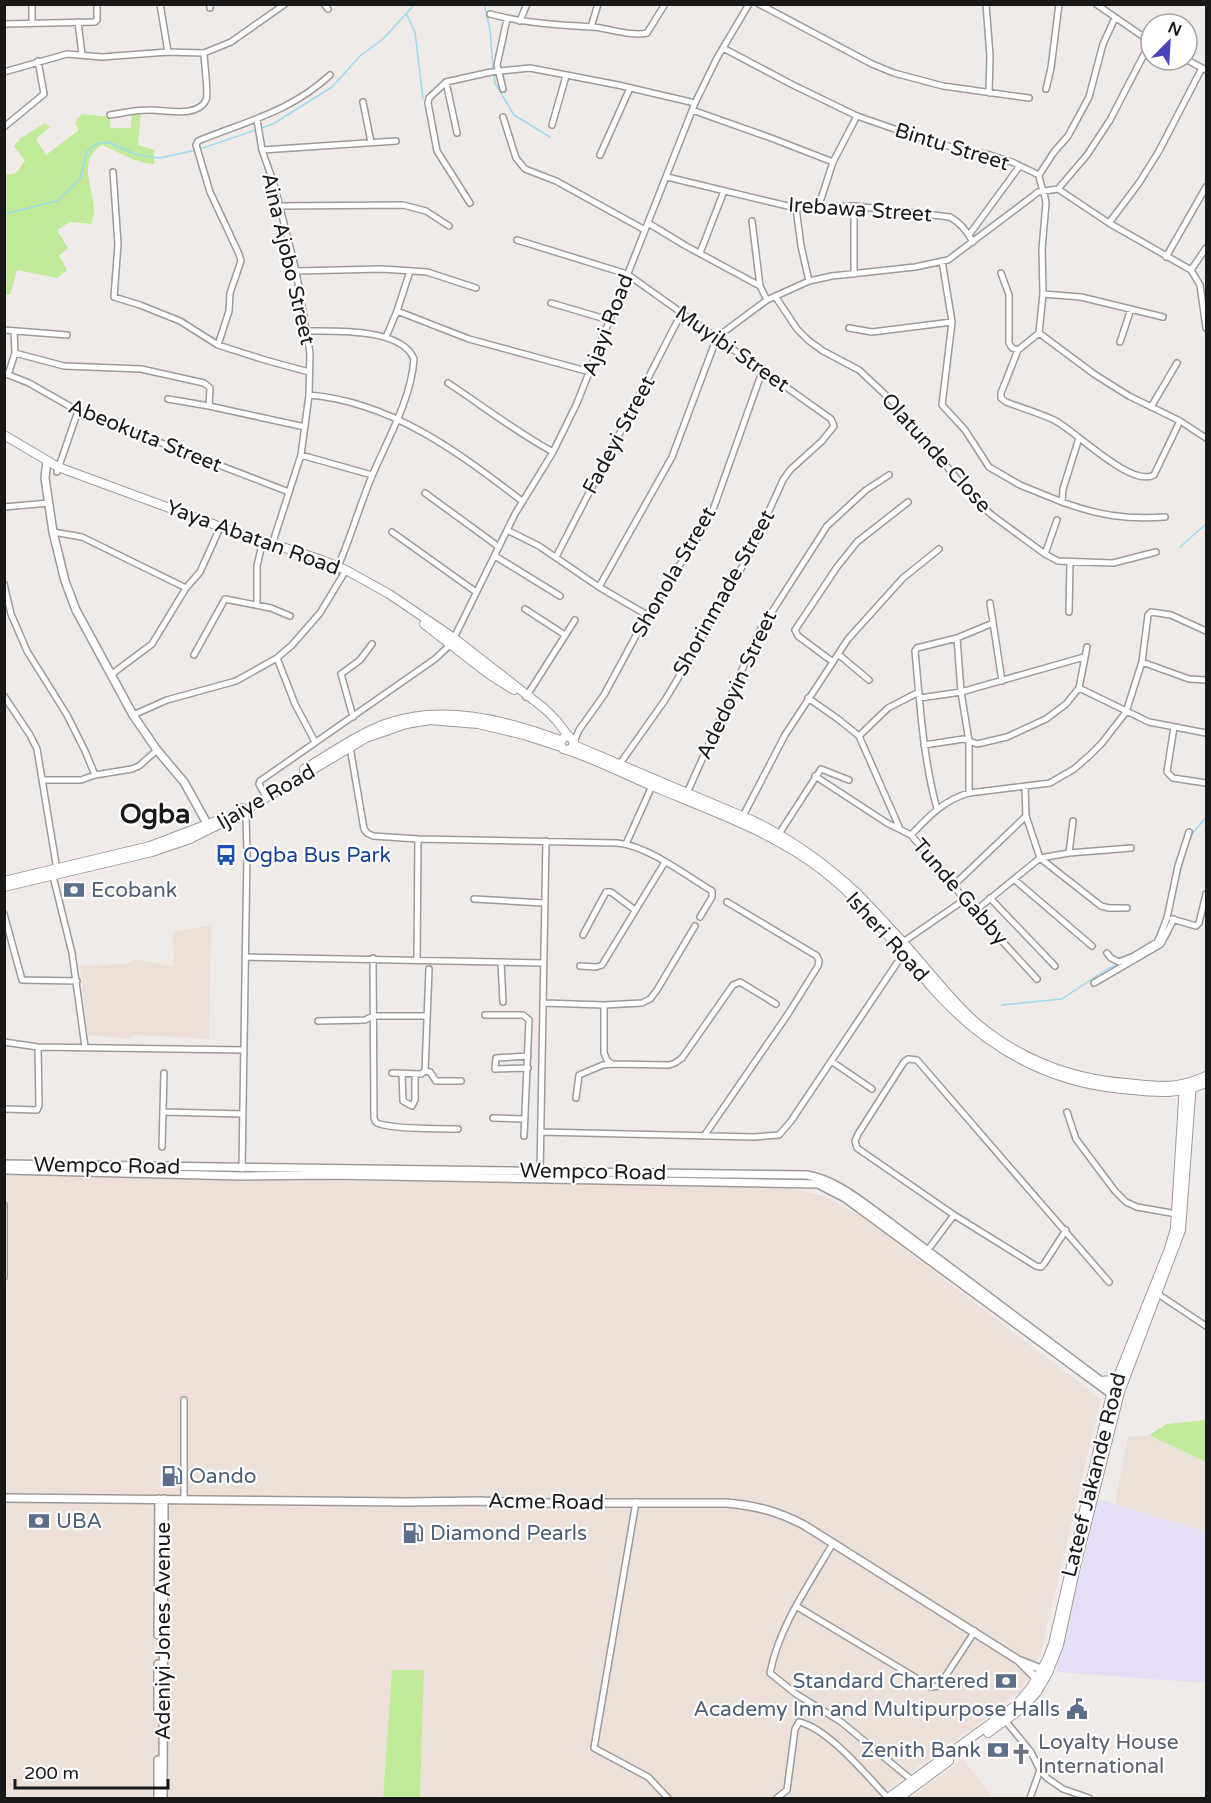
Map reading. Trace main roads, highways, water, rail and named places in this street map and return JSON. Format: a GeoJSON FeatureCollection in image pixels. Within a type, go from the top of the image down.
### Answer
{"type":"FeatureCollection","features":[{"type":"Feature","properties":{"kind":"main road","name":"Yaya Abatan Road"},"geometry":{"type":"LineString","coordinates":[[4,435],[46,464]]}},
{"type":"Feature","properties":{"kind":"main road","name":"Yaya Abatan Road"},"geometry":{"type":"LineString","coordinates":[[4,441],[58,470],[219,530],[272,545]]}},
{"type":"Feature","properties":{"kind":"main road","name":"Yaya Abatan Road"},"geometry":{"type":"LineString","coordinates":[[58,470],[341,570],[453,641],[490,675],[526,696],[553,723],[567,742]]}},
{"type":"Feature","properties":{"kind":"main road","name":"Isheri Road"},"geometry":{"type":"LineString","coordinates":[[349,746],[383,724],[399,719],[435,714],[502,722],[567,742],[743,816],[779,834],[838,879],[903,942],[939,985],[979,1025],[1030,1058],[1071,1074],[1105,1082],[1188,1087],[1206,1076]]}},
{"type":"Feature","properties":{"kind":"main road","name":"Isheri Road"},"geometry":{"type":"LineString","coordinates":[[567,742],[652,786],[774,838],[838,879],[957,1014],[974,1030],[1038,1069],[1087,1085],[1162,1093],[1206,1084]]}},
{"type":"Feature","properties":{"kind":"main road","name":"Ijaiye Road"},"geometry":{"type":"LineString","coordinates":[[243,809],[264,793],[349,746]]}},
{"type":"Feature","properties":{"kind":"main road","name":"Ijaiye Road"},"geometry":{"type":"LineString","coordinates":[[4,881],[152,852],[189,839],[349,746]]}},
{"type":"Feature","properties":{"kind":"main road","name":"Ijaiye Road"},"geometry":{"type":"LineString","coordinates":[[4,887],[55,872]]}},
{"type":"Feature","properties":{"kind":"main road"},"geometry":{"type":"LineString","coordinates":[[1189,1131],[1196,1100],[1206,1084]]}},
{"type":"Feature","properties":{"kind":"main road","name":"Lateef Jakande Road"},"geometry":{"type":"LineString","coordinates":[[888,1798],[1003,1718],[1021,1709],[1037,1692],[1039,1682],[1046,1671],[1118,1376],[1181,1230],[1189,1131],[1188,1087]]}},
{"type":"Feature","properties":{"kind":"main road","name":"Lateef Jakande Road"},"geometry":{"type":"LineString","coordinates":[[1115,1393],[1155,1292],[1169,1248],[1177,1214],[1188,1087]]}},
{"type":"Feature","properties":{"kind":"main road"},"geometry":{"type":"LineString","coordinates":[[1101,1381],[1111,1380],[1118,1376]]}},
{"type":"Feature","properties":{"kind":"main road","name":"Lateef Jakande Road"},"geometry":{"type":"LineString","coordinates":[[899,1798],[1003,1718]]}},
{"type":"Feature","properties":{"kind":"waterway"},"geometry":{"type":"LineString","coordinates":[[200,149],[273,124],[332,87],[361,55],[383,39],[415,4]]}},
{"type":"Feature","properties":{"kind":"waterway"},"geometry":{"type":"LineString","coordinates":[[484,4],[490,29],[493,69]]}},
{"type":"Feature","properties":{"kind":"waterway"},"geometry":{"type":"LineString","coordinates":[[407,15],[415,32],[423,99]]}},
{"type":"Feature","properties":{"kind":"waterway"},"geometry":{"type":"LineString","coordinates":[[494,74],[495,83],[514,115],[550,137]]}},
{"type":"Feature","properties":{"kind":"waterway"},"geometry":{"type":"LineString","coordinates":[[4,214],[57,201],[80,179],[87,151],[97,144],[108,142],[137,155],[160,158],[196,150]]}},
{"type":"Feature","properties":{"kind":"waterway"},"geometry":{"type":"LineString","coordinates":[[1180,547],[1206,524]]}},
{"type":"Feature","properties":{"kind":"waterway"},"geometry":{"type":"LineString","coordinates":[[1189,841],[1206,817]]}},
{"type":"Feature","properties":{"kind":"waterway"},"geometry":{"type":"LineString","coordinates":[[1166,928],[1187,846]]}},
{"type":"Feature","properties":{"kind":"waterway"},"geometry":{"type":"LineString","coordinates":[[1002,1005],[1062,999],[1107,969],[1119,964]]}},
{"type":"Feature","properties":{"kind":"place","name":"Ogba Bus Park"},"geometry":{"type":"Point","coordinates":[226,855]}},
{"type":"Feature","properties":{"kind":"place","name":"Ecobank"},"geometry":{"type":"Point","coordinates":[74,890]}},
{"type":"Feature","properties":{"kind":"place","name":"Oando"},"geometry":{"type":"Point","coordinates":[172,1476]}},
{"type":"Feature","properties":{"kind":"place","name":"UBA"},"geometry":{"type":"Point","coordinates":[39,1521]}},
{"type":"Feature","properties":{"kind":"place","name":"Diamond Pearls"},"geometry":{"type":"Point","coordinates":[413,1533]}},
{"type":"Feature","properties":{"kind":"place","name":"Standard Chartered"},"geometry":{"type":"Point","coordinates":[1006,1681]}},
{"type":"Feature","properties":{"kind":"place","name":"Academy Inn and Multipurpose Halls"},"geometry":{"type":"Point","coordinates":[1077,1709]}},
{"type":"Feature","properties":{"kind":"place","name":"Zenith Bank"},"geometry":{"type":"Point","coordinates":[998,1750]}},
{"type":"Feature","properties":{"kind":"place","name":"Loyalty House International"},"geometry":{"type":"Point","coordinates":[1021,1754]}},
{"type":"Feature","properties":{"kind":"district","name":"Ogba"},"geometry":{"type":"Point","coordinates":[155,814]}}]}
